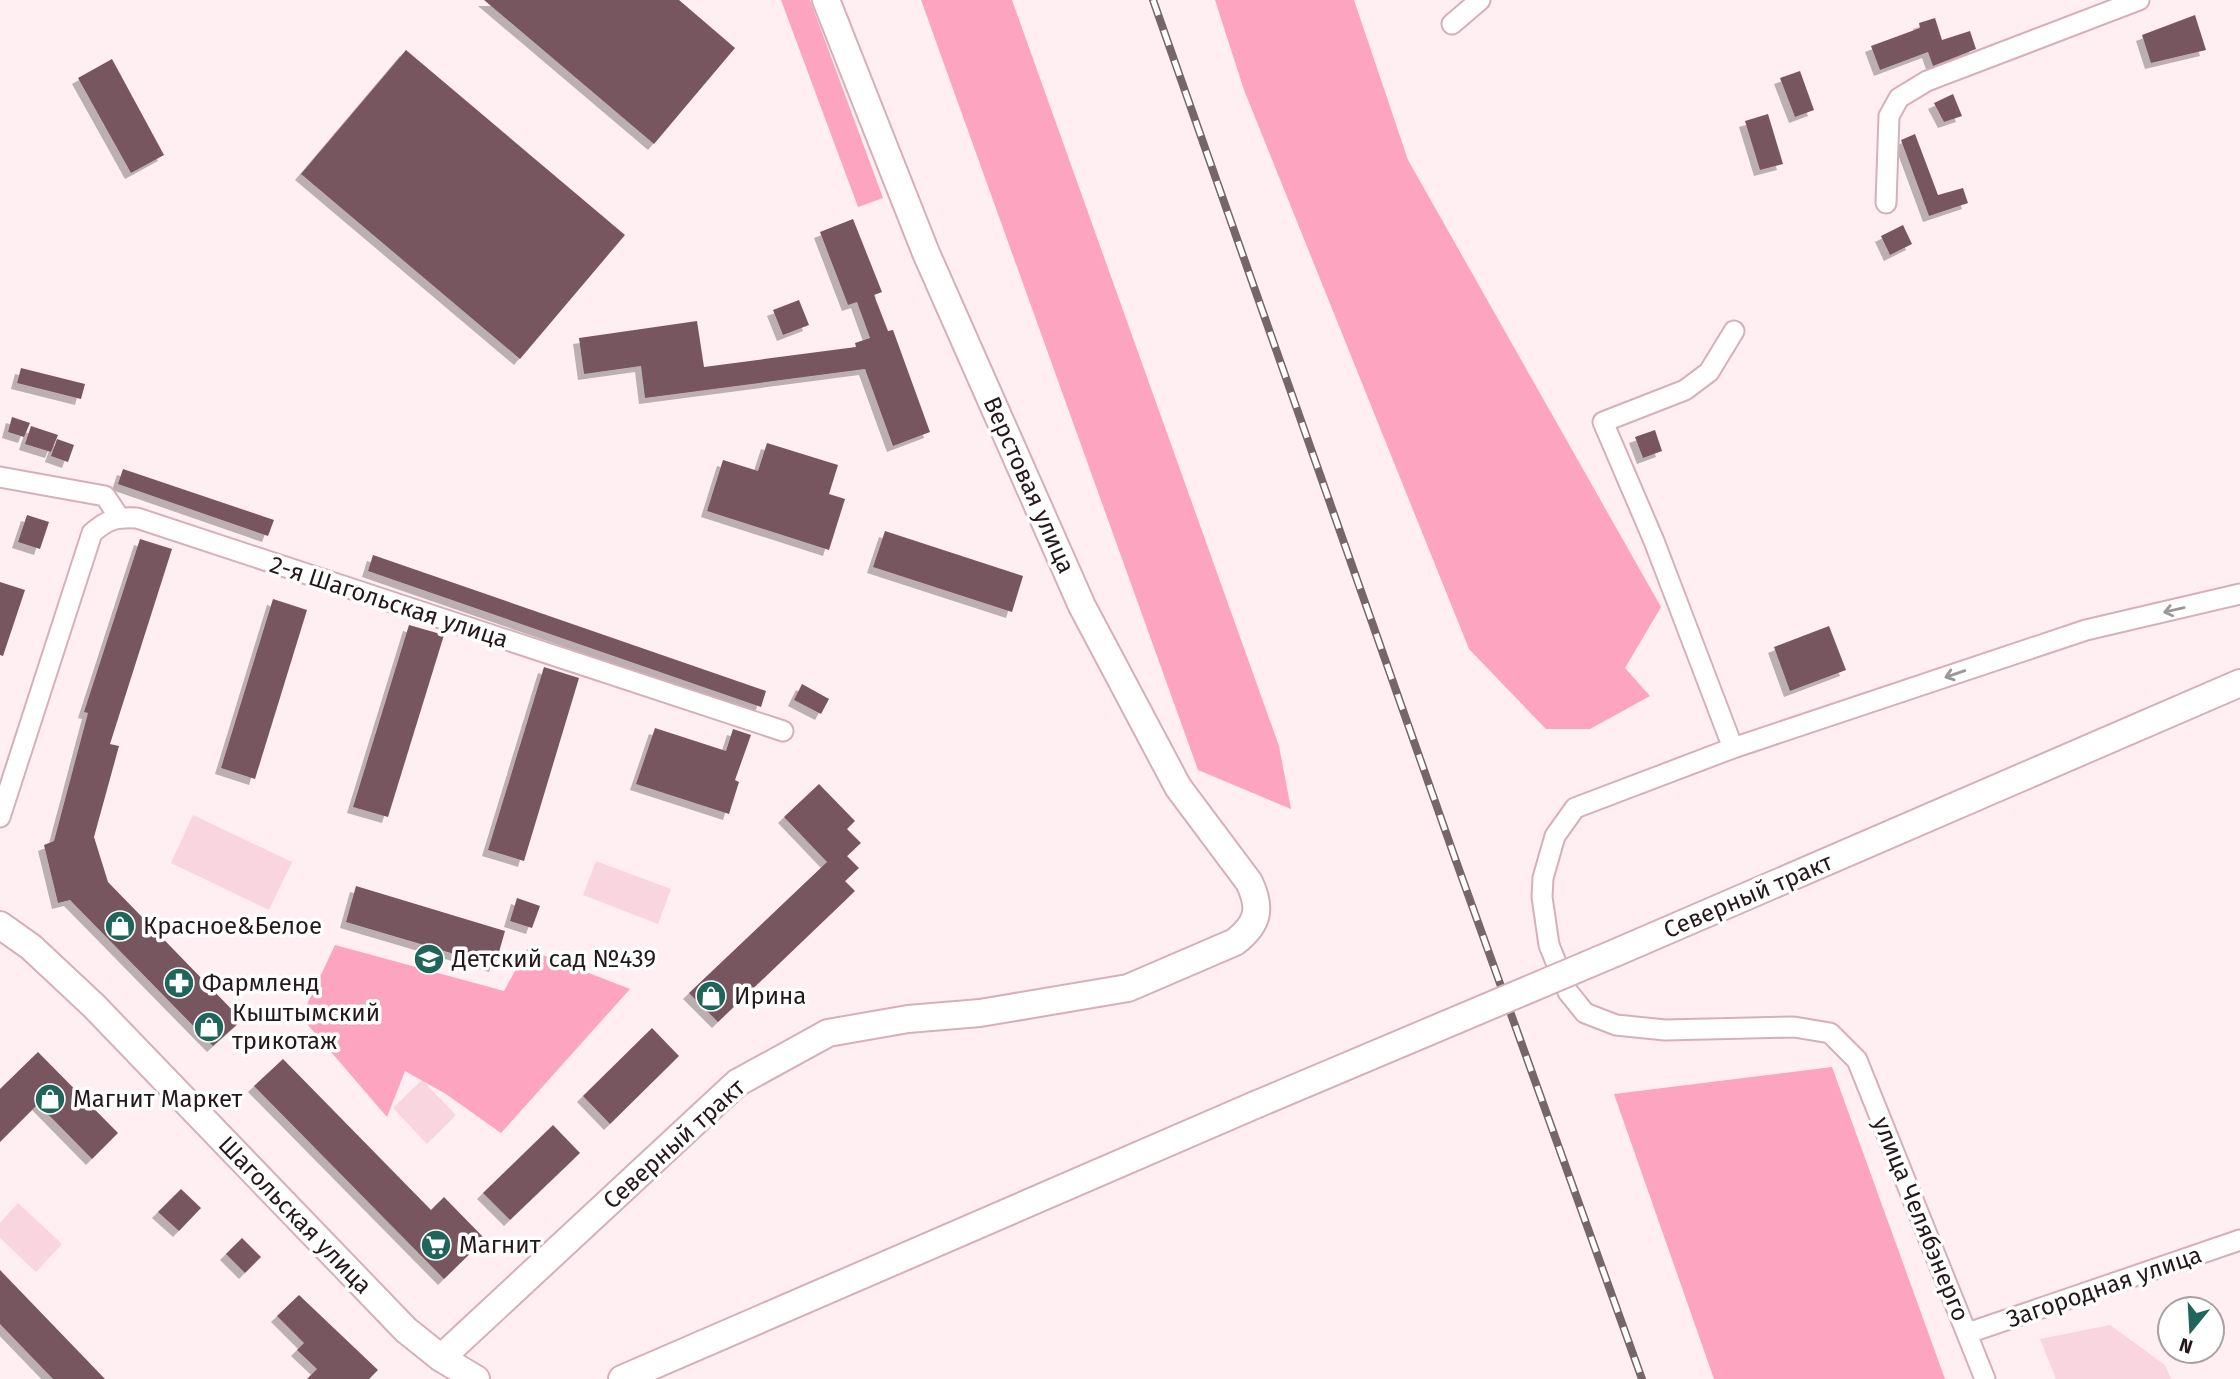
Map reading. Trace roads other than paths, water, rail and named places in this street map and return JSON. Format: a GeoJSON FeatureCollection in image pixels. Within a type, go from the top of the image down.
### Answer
{"type":"FeatureCollection","features":[{"type":"Feature","properties":{"kind":"main road","name":"Верстовая улица"},"geometry":{"type":"LineString","coordinates":[[826,0],[926,253],[1083,606],[1178,788],[1249,882],[1257,898],[1258,915],[1250,930],[1235,942]]}},
{"type":"Feature","properties":{"kind":"main road","name":"Северный тракт"},"geometry":{"type":"LineString","coordinates":[[622,1379],[2240,683]]}},
{"type":"Feature","properties":{"kind":"main road","name":"Шагольская улица"},"geometry":{"type":"LineString","coordinates":[[0,925],[31,947],[94,1006],[406,1329],[441,1358],[476,1379]]}},
{"type":"Feature","properties":{"kind":"main road","name":"Северный тракт"},"geometry":{"type":"LineString","coordinates":[[441,1358],[737,1083],[828,1033],[908,1019],[980,1013],[1128,988],[1235,942]]}},
{"type":"Feature","properties":{"kind":"street"},"geometry":{"type":"LineString","coordinates":[[1452,24],[1480,0]]}},
{"type":"Feature","properties":{"kind":"street"},"geometry":{"type":"LineString","coordinates":[[1886,203],[1889,116],[1899,98],[1927,81],[2138,0]]}},
{"type":"Feature","properties":{"kind":"street"},"geometry":{"type":"LineString","coordinates":[[1734,331],[1709,372],[1685,390],[1603,422],[1654,541],[1733,748],[2086,630],[2240,594]]}},
{"type":"Feature","properties":{"kind":"street"},"geometry":{"type":"LineString","coordinates":[[0,477],[105,496],[119,517],[107,519],[92,533],[0,817]]}},
{"type":"Feature","properties":{"kind":"street","name":"2-я Шагольская улица"},"geometry":{"type":"LineString","coordinates":[[119,517],[137,518],[783,732]]}},
{"type":"Feature","properties":{"kind":"street","name":"улица Челябэнерго"},"geometry":{"type":"LineString","coordinates":[[1733,748],[1575,808],[1555,836],[1543,878],[1544,920],[1549,945],[1568,992],[1585,1013],[1616,1025],[1665,1030],[1794,1027],[1830,1033],[1857,1060],[1985,1379]]}},
{"type":"Feature","properties":{"kind":"street","name":"Загородная улица"},"geometry":{"type":"LineString","coordinates":[[1968,1333],[2240,1240]]}},
{"type":"Feature","properties":{"kind":"railway"},"geometry":{"type":"LineString","coordinates":[[1153,0],[1456,861],[1642,1379]]}},
{"type":"Feature","properties":{"kind":"place","name":"Красное&Белое"},"geometry":{"type":"Point","coordinates":[120,926]}},
{"type":"Feature","properties":{"kind":"place","name":"Детский сад №439"},"geometry":{"type":"Point","coordinates":[429,959]}},
{"type":"Feature","properties":{"kind":"place","name":"Фармленд"},"geometry":{"type":"Point","coordinates":[179,983]}},
{"type":"Feature","properties":{"kind":"place","name":"Ирина"},"geometry":{"type":"Point","coordinates":[711,996]}},
{"type":"Feature","properties":{"kind":"place","name":"Кыштымский трикотаж"},"geometry":{"type":"Point","coordinates":[209,1027]}},
{"type":"Feature","properties":{"kind":"place","name":"Магнит Маркет"},"geometry":{"type":"Point","coordinates":[50,1099]}},
{"type":"Feature","properties":{"kind":"place","name":"Магнит"},"geometry":{"type":"Point","coordinates":[436,1245]}}]}
